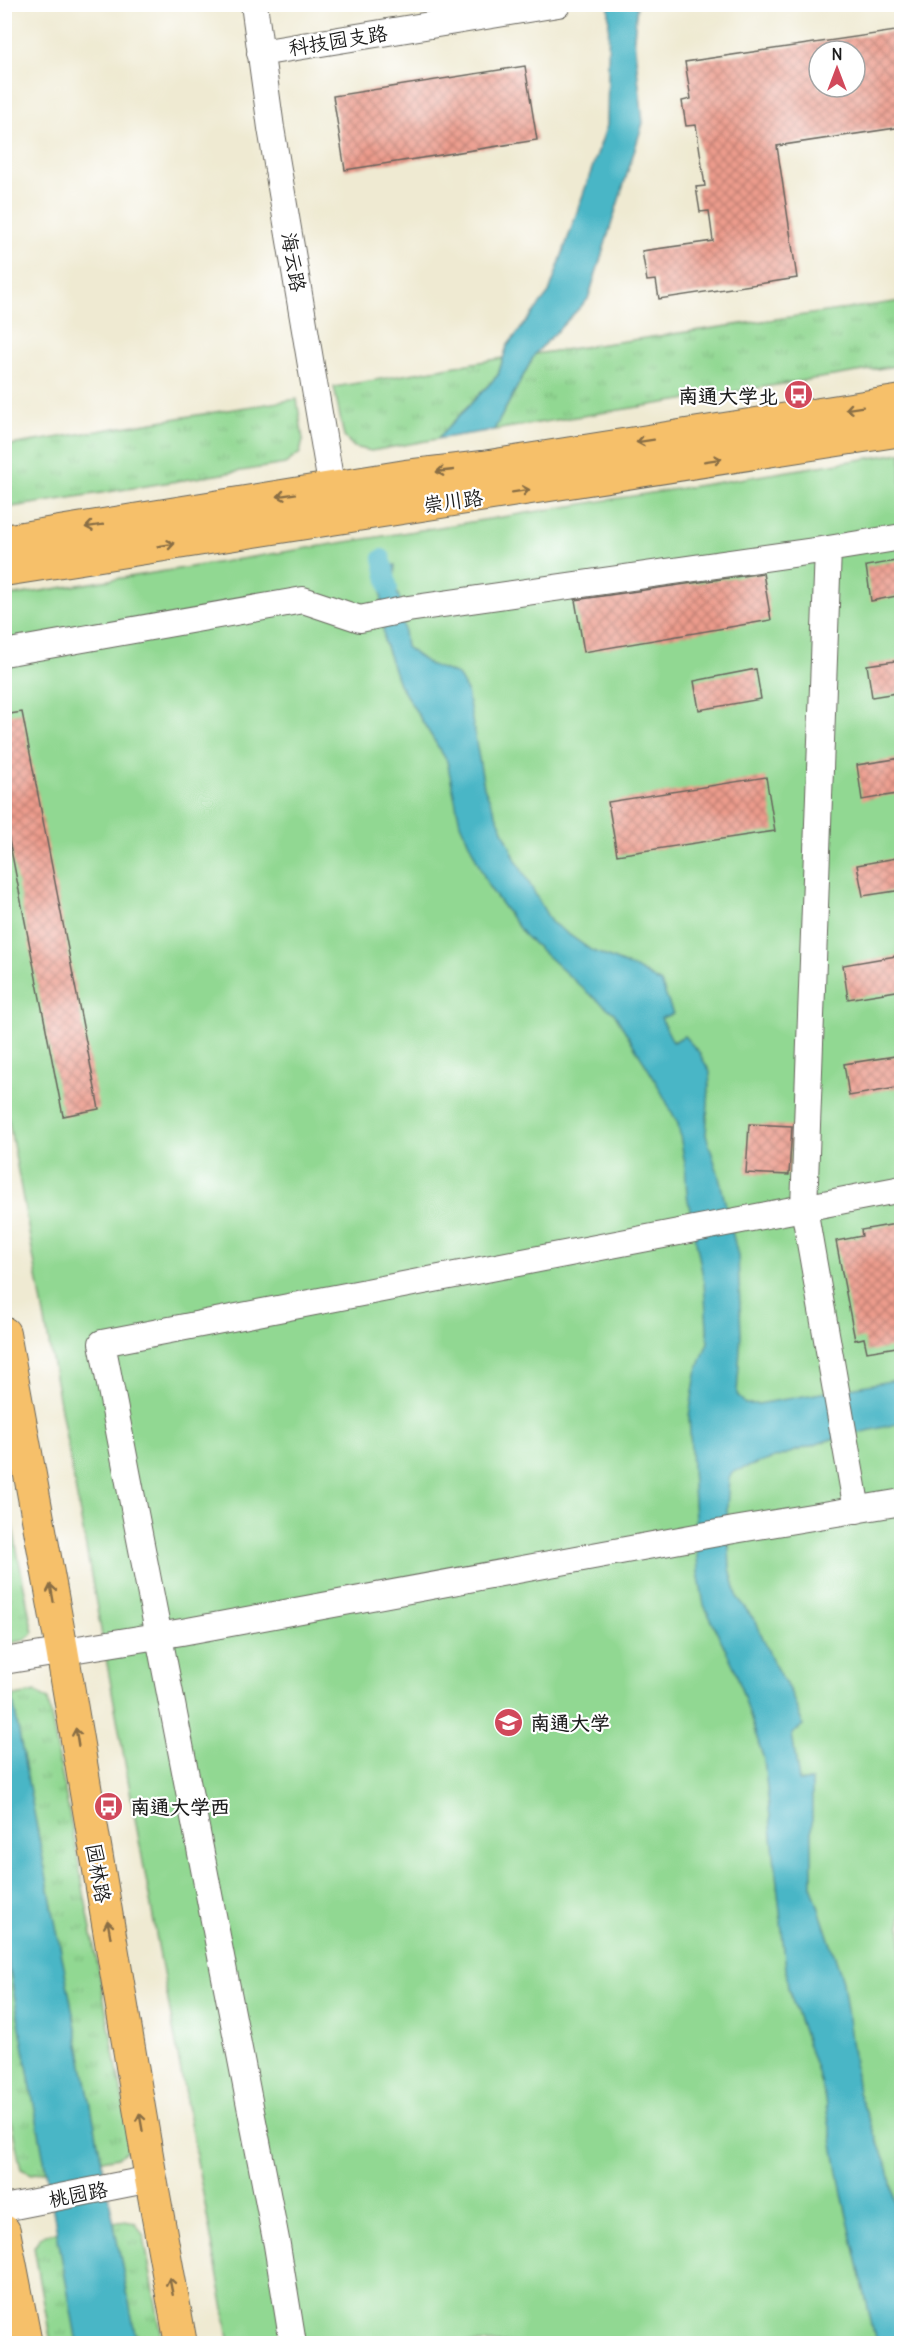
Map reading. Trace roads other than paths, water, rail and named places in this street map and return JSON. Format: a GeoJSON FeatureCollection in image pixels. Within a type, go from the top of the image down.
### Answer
{"type":"FeatureCollection","features":[{"type":"Feature","properties":{"kind":"main road","name":"崇川路"},"geometry":{"type":"LineString","coordinates":[[4,541],[333,487],[483,467],[902,401]]}},
{"type":"Feature","properties":{"kind":"main road","name":"崇川路"},"geometry":{"type":"LineString","coordinates":[[4,570],[902,430]]}},
{"type":"Feature","properties":{"kind":"main road","name":"园林路"},"geometry":{"type":"LineString","coordinates":[[4,1333],[47,1653],[181,2343]]}},
{"type":"Feature","properties":{"kind":"main road"},"geometry":{"type":"LineString","coordinates":[[4,2231],[26,2343]]}},
{"type":"Feature","properties":{"kind":"street","name":"海云路"},"geometry":{"type":"LineString","coordinates":[[254,4],[271,128],[333,487],[336,518]]}},
{"type":"Feature","properties":{"kind":"street","name":"科技园支路"},"geometry":{"type":"LineString","coordinates":[[260,53],[558,4]]}},
{"type":"Feature","properties":{"kind":"street"},"geometry":{"type":"LineString","coordinates":[[4,653],[303,600],[360,619],[408,609],[902,537]]}},
{"type":"Feature","properties":{"kind":"street"},"geometry":{"type":"LineString","coordinates":[[828,549],[803,1179],[804,1208],[857,1510]]}},
{"type":"Feature","properties":{"kind":"street"},"geometry":{"type":"LineString","coordinates":[[293,2343],[102,1343],[902,1189]]}},
{"type":"Feature","properties":{"kind":"street"},"geometry":{"type":"LineString","coordinates":[[4,1661],[194,1630],[734,1530],[902,1502]]}},
{"type":"Feature","properties":{"kind":"street","name":"桃园路"},"geometry":{"type":"LineString","coordinates":[[4,2208],[151,2180]]}},
{"type":"Feature","properties":{"kind":"water"},"geometry":{"type":"Polygon","coordinates":[[[609,5],[637,5],[634,38],[643,123],[588,299],[535,354],[494,430],[437,439],[498,375],[507,346],[549,293],[607,125],[609,5]]]}},
{"type":"Feature","properties":{"kind":"water"},"geometry":{"type":"Polygon","coordinates":[[[395,565],[394,584],[400,600],[406,647],[429,664],[458,675],[467,691],[484,787],[515,858],[551,922],[591,950],[639,970],[661,983],[673,1014],[661,1018],[673,1042],[684,1036],[698,1051],[710,1072],[706,1135],[718,1173],[738,1256],[741,1335],[737,1394],[745,1404],[758,1404],[896,1380],[898,1391],[901,1391],[901,1423],[829,1440],[732,1472],[729,1479],[727,1507],[730,1568],[738,1599],[756,1622],[774,1664],[791,1693],[803,1725],[792,1734],[799,1781],[812,1781],[812,1888],[843,1981],[858,2092],[888,2168],[901,2234],[901,2343],[876,2343],[842,2194],[823,2089],[788,1988],[764,1760],[735,1669],[704,1605],[698,1572],[689,1416],[696,1374],[708,1342],[704,1282],[687,1195],[685,1164],[678,1124],[655,1080],[614,1013],[588,993],[524,935],[489,887],[460,823],[447,761],[399,684],[384,641],[381,590],[383,567],[395,565]]]}},
{"type":"Feature","properties":{"kind":"water"},"geometry":{"type":"Polygon","coordinates":[[[4,1651],[137,2343],[77,2343],[5,1944],[4,1651]]]}},
{"type":"Feature","properties":{"kind":"waterway"},"geometry":{"type":"LineString","coordinates":[[382,558],[389,589]]}},
{"type":"Feature","properties":{"kind":"place","name":"南通大学北"},"geometry":{"type":"Point","coordinates":[799,395]}},
{"type":"Feature","properties":{"kind":"place","name":"南通大学"},"geometry":{"type":"Point","coordinates":[509,1722]}},
{"type":"Feature","properties":{"kind":"place","name":"南通大学西"},"geometry":{"type":"Point","coordinates":[109,1806]}}]}
